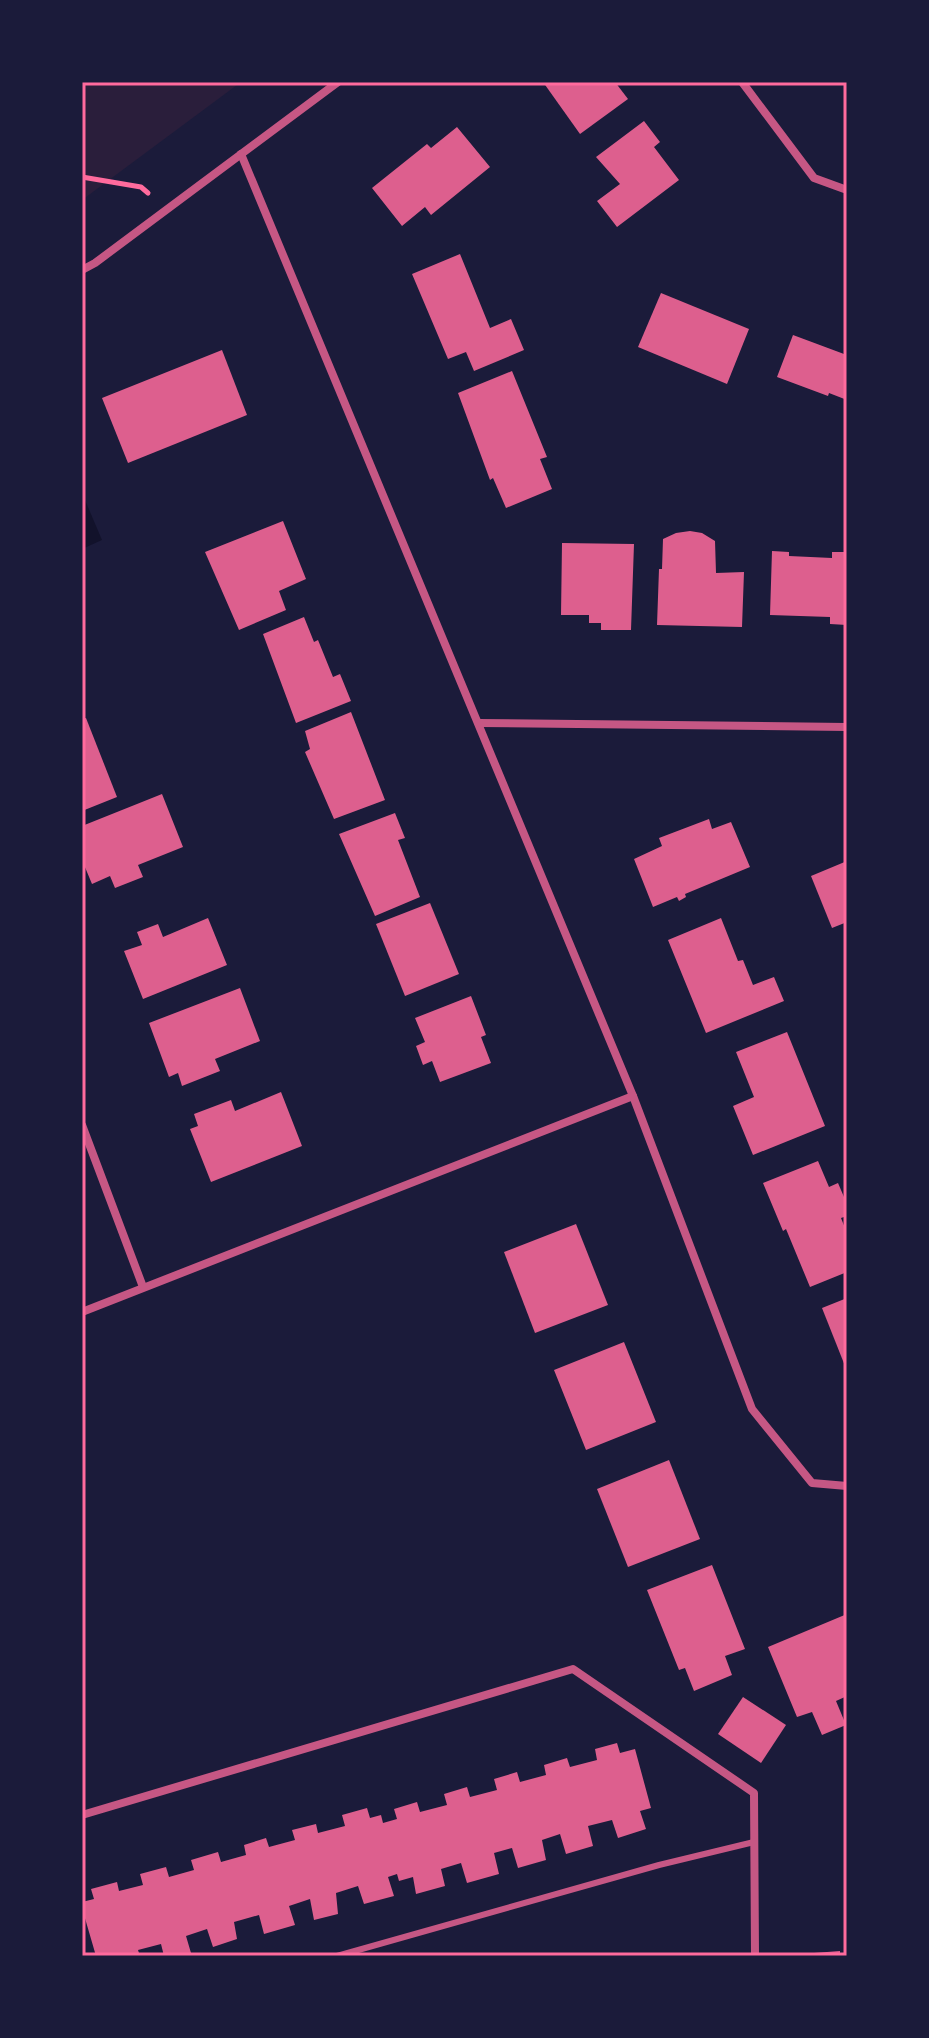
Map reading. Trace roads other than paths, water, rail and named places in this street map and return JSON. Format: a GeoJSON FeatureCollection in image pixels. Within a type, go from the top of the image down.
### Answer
{"type":"FeatureCollection","features":[{"type":"Feature","properties":{"kind":"street"},"geometry":{"type":"LineString","coordinates":[[82,270],[338,82]]}},
{"type":"Feature","properties":{"kind":"street"},"geometry":{"type":"LineString","coordinates":[[742,82],[814,178],[847,190]]}},
{"type":"Feature","properties":{"kind":"street"},"geometry":{"type":"LineString","coordinates":[[241,154],[633,1096],[752,1409],[812,1483],[847,1486]]}},
{"type":"Feature","properties":{"kind":"street"},"geometry":{"type":"LineString","coordinates":[[479,723],[847,727]]}},
{"type":"Feature","properties":{"kind":"street"},"geometry":{"type":"LineString","coordinates":[[82,1312],[633,1096]]}},
{"type":"Feature","properties":{"kind":"street"},"geometry":{"type":"LineString","coordinates":[[82,1125],[143,1287]]}},
{"type":"Feature","properties":{"kind":"street"},"geometry":{"type":"LineString","coordinates":[[82,1815],[573,1669],[754,1793],[755,1956]]}},
{"type":"Feature","properties":{"kind":"lane"},"geometry":{"type":"LineString","coordinates":[[337,1956],[644,1869],[754,1842]]}}]}
